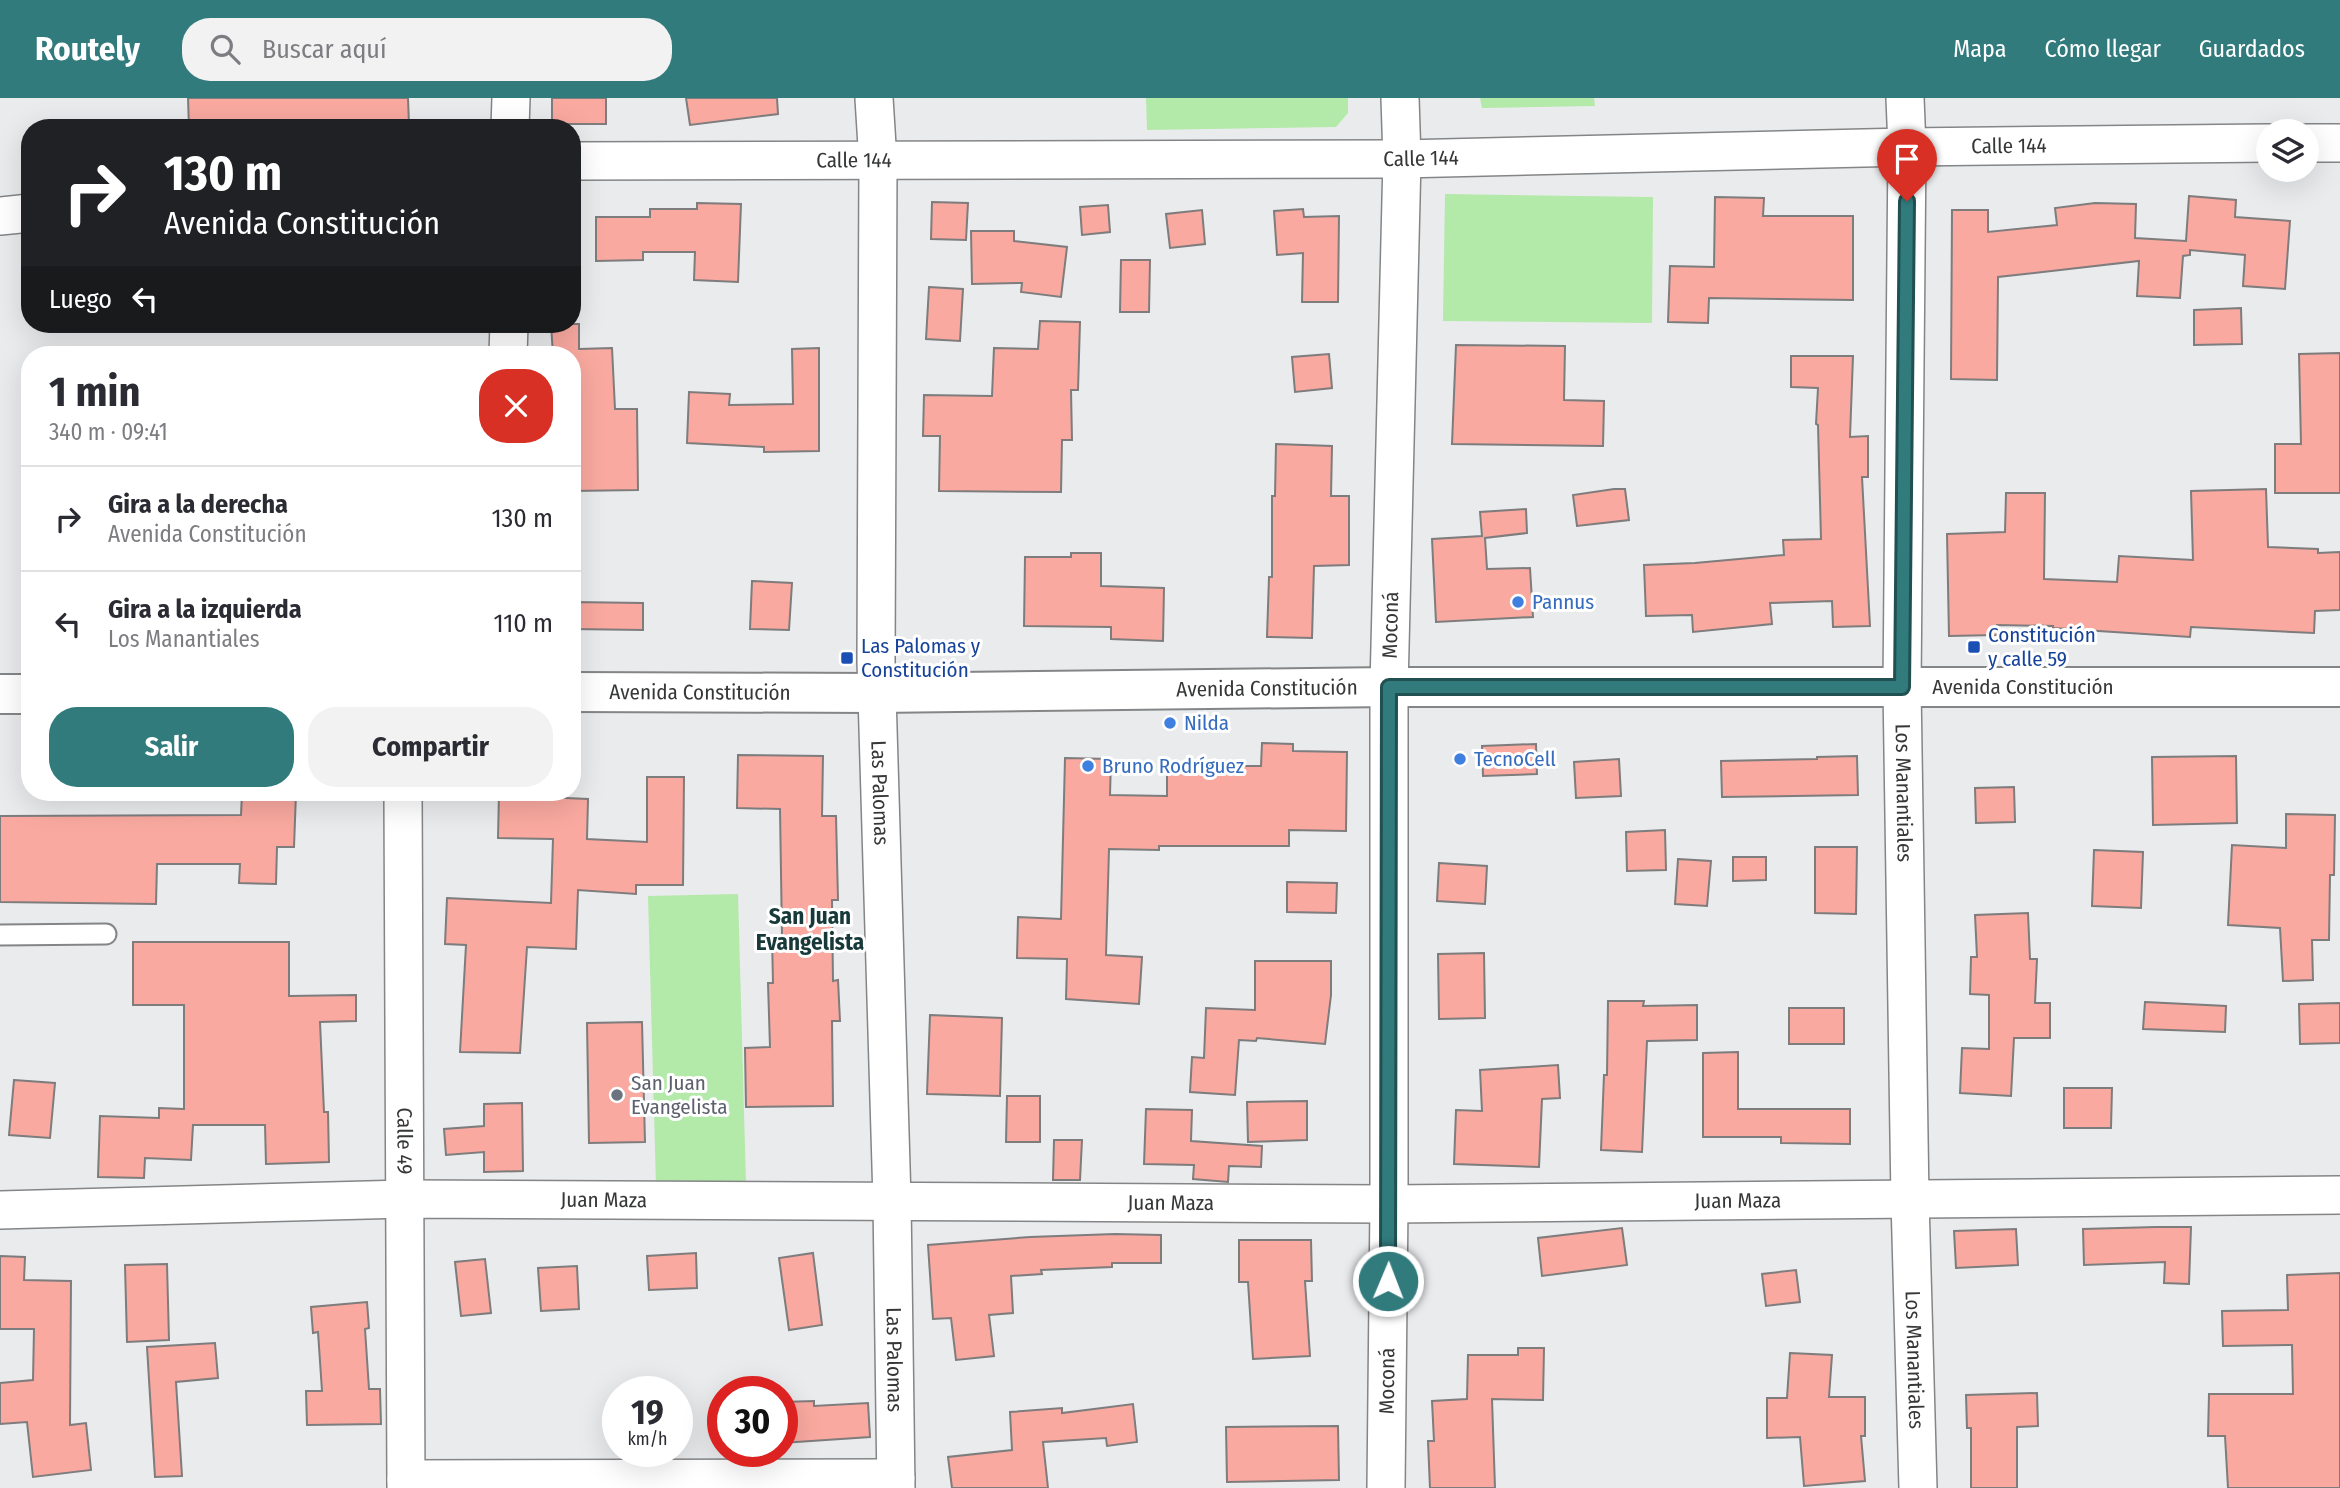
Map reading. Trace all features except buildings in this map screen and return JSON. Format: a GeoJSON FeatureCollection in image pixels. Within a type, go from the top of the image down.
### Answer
{"type":"FeatureCollection","features":[{"type":"Feature","properties":{"kind":"main road","name":"Avenida Constitución"},"geometry":{"type":"LineString","coordinates":[[581,692],[877,693],[1389,687],[2340,687]]}},
{"type":"Feature","properties":{"kind":"main road"},"geometry":{"type":"LineString","coordinates":[[0,694],[21,694]]}},
{"type":"Feature","properties":{"kind":"street"},"geometry":{"type":"LineString","coordinates":[[510,119],[511,98]]}},
{"type":"Feature","properties":{"kind":"street","name":"Las Palomas"},"geometry":{"type":"LineString","coordinates":[[874,98],[878,162],[877,693],[892,1200],[896,1483]]}},
{"type":"Feature","properties":{"kind":"street","name":"Moconá"},"geometry":{"type":"LineString","coordinates":[[1386,1488],[1389,687],[1402,159],[1400,98]]}},
{"type":"Feature","properties":{"kind":"street","name":"Los Manantiales"},"geometry":{"type":"LineString","coordinates":[[1905,98],[1907,147],[1902,687],[1917,1488]]}},
{"type":"Feature","properties":{"kind":"street","name":"Calle 144"},"geometry":{"type":"LineString","coordinates":[[581,161],[1402,159],[1907,147],[2256,143]]}},
{"type":"Feature","properties":{"kind":"street"},"geometry":{"type":"LineString","coordinates":[[2319,143],[2340,143]]}},
{"type":"Feature","properties":{"kind":"street"},"geometry":{"type":"LineString","coordinates":[[0,216],[21,214]]}},
{"type":"Feature","properties":{"kind":"street","name":"Calle 49"},"geometry":{"type":"LineString","coordinates":[[404,801],[407,1483]]}},
{"type":"Feature","properties":{"kind":"street","name":"Juan Maza"},"geometry":{"type":"LineString","coordinates":[[0,1210],[405,1199],[1389,1204],[2340,1195]]}},
{"type":"Feature","properties":{"kind":"street"},"geometry":{"type":"LineString","coordinates":[[407,1483],[896,1483]]}},
{"type":"Feature","properties":{"kind":"lane"},"geometry":{"type":"LineString","coordinates":[[0,935],[106,934]]}},
{"type":"Feature","properties":{"kind":"green space"},"geometry":{"type":"Polygon","coordinates":[[[1146,98],[1348,98],[1348,113],[1336,127],[1147,130],[1146,98]]]}},
{"type":"Feature","properties":{"kind":"green space"},"geometry":{"type":"Polygon","coordinates":[[[1480,98],[1594,98],[1595,106],[1482,108],[1480,98]]]}},
{"type":"Feature","properties":{"kind":"green space"},"geometry":{"type":"Polygon","coordinates":[[[1445,194],[1653,197],[1652,323],[1443,321],[1445,194]]]}},
{"type":"Feature","properties":{"kind":"green space"},"geometry":{"type":"Polygon","coordinates":[[[738,894],[746,1184],[656,1186],[648,896],[738,894]]]}},
{"type":"Feature","properties":{"kind":"place","name":"Pannus"},"geometry":{"type":"Point","coordinates":[1518,602]}},
{"type":"Feature","properties":{"kind":"place","name":"Constitución y calle 59"},"geometry":{"type":"Point","coordinates":[1974,647]}},
{"type":"Feature","properties":{"kind":"place","name":"Las Palomas y Constitución"},"geometry":{"type":"Point","coordinates":[847,658]}},
{"type":"Feature","properties":{"kind":"place","name":"Nilda"},"geometry":{"type":"Point","coordinates":[1170,723]}},
{"type":"Feature","properties":{"kind":"place","name":"TecnoCell"},"geometry":{"type":"Point","coordinates":[1460,759]}},
{"type":"Feature","properties":{"kind":"place","name":"Bruno Rodríguez"},"geometry":{"type":"Point","coordinates":[1088,766]}},
{"type":"Feature","properties":{"kind":"place","name":"San Juan Evangelista"},"geometry":{"type":"Point","coordinates":[617,1095]}},
{"type":"Feature","properties":{"kind":"district","name":"San Juan Evangelista"},"geometry":{"type":"Point","coordinates":[810,929]}},
{"type":"Feature","properties":{"kind":"route"},"geometry":{"type":"LineString","coordinates":[[1388,1281],[1389,687],[1902,687],[1907,201]]}}]}
